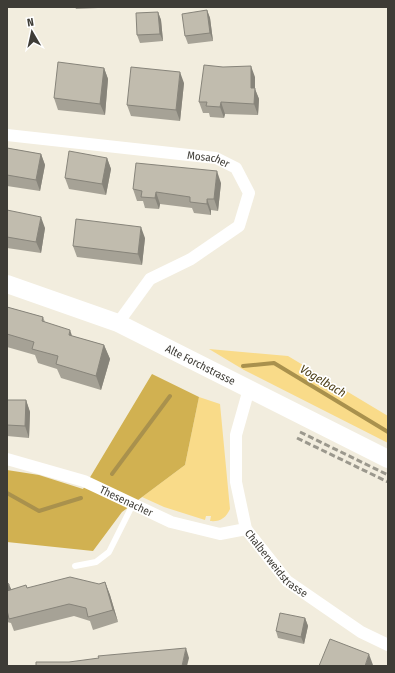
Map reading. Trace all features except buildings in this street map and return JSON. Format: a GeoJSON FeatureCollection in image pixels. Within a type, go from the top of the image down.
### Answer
{"type":"FeatureCollection","features":[{"type":"Feature","properties":{"kind":"street","name":"Mosacher"},"geometry":{"type":"LineString","coordinates":[[7,136],[216,158],[236,168],[249,193],[239,226],[191,259],[150,279],[118,323]]}},
{"type":"Feature","properties":{"kind":"street","name":"Alte Forchstrasse"},"geometry":{"type":"LineString","coordinates":[[7,284],[118,323],[388,459]]}},
{"type":"Feature","properties":{"kind":"street","name":"Chalberweidstrasse"},"geometry":{"type":"LineString","coordinates":[[249,389],[236,435],[236,482],[246,529],[287,581],[361,632],[388,645]]}},
{"type":"Feature","properties":{"kind":"street","name":"Thesenacher"},"geometry":{"type":"LineString","coordinates":[[7,459],[84,481],[171,522],[220,534],[246,529]]}},
{"type":"Feature","properties":{"kind":"lane"},"geometry":{"type":"LineString","coordinates":[[75,566],[96,562],[109,552],[133,504]]}},
{"type":"Feature","properties":{"kind":"shaded area"},"geometry":{"type":"Polygon","coordinates":[[[209,349],[288,356],[388,416],[388,443],[244,370],[209,349]]]}},
{"type":"Feature","properties":{"kind":"shaded area"},"geometry":{"type":"Polygon","coordinates":[[[152,374],[199,397],[185,465],[122,512],[93,551],[7,542],[7,470],[39,475],[83,489],[152,374]]]}},
{"type":"Feature","properties":{"kind":"shaded area"},"geometry":{"type":"Polygon","coordinates":[[[199,397],[220,404],[230,509],[225,517],[217,521],[210,521],[211,516],[206,516],[205,520],[164,507],[142,497],[185,465],[199,397]]]}},
{"type":"Feature","properties":{"kind":"waterway","name":"Vogelbach"},"geometry":{"type":"LineString","coordinates":[[243,366],[274,363],[388,432]]}},
{"type":"Feature","properties":{"kind":"waterway","name":"Vogelbach"},"geometry":{"type":"LineString","coordinates":[[112,474],[170,396]]}},
{"type":"Feature","properties":{"kind":"waterway","name":"Vogelbach"},"geometry":{"type":"LineString","coordinates":[[7,493],[39,511],[81,498]]}},
{"type":"Feature","properties":{"kind":"railway"},"geometry":{"type":"LineString","coordinates":[[300,432],[388,475]]}},
{"type":"Feature","properties":{"kind":"railway"},"geometry":{"type":"LineString","coordinates":[[297,438],[388,482]]}}]}
